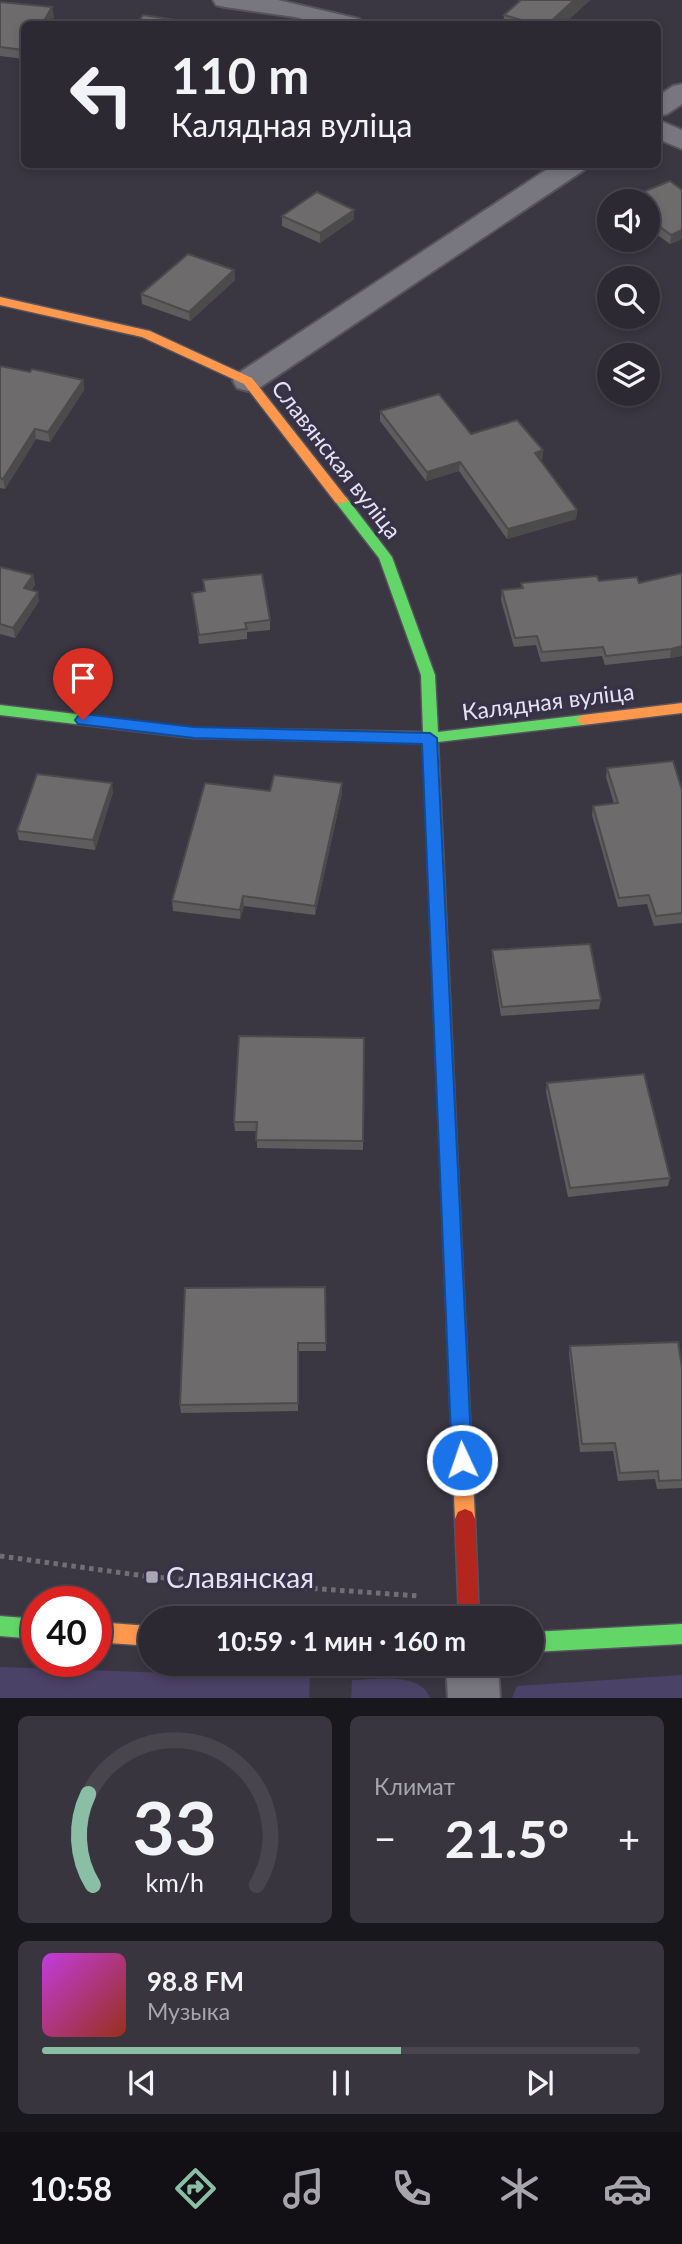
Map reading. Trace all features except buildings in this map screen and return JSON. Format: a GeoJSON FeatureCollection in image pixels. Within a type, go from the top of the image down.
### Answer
{"type":"FeatureCollection","features":[{"type":"Feature","properties":{"kind":"street"},"geometry":{"type":"LineString","coordinates":[[225,0],[296,10],[338,21]]}},
{"type":"Feature","properties":{"kind":"street"},"geometry":{"type":"LineString","coordinates":[[661,106],[682,92]]}},
{"type":"Feature","properties":{"kind":"street"},"geometry":{"type":"LineString","coordinates":[[661,130],[682,141]]}},
{"type":"Feature","properties":{"kind":"street"},"geometry":{"type":"LineString","coordinates":[[248,381],[568,168]]}},
{"type":"Feature","properties":{"kind":"street","name":"Славянская вуліца"},"geometry":{"type":"LineString","coordinates":[[0,301],[146,334],[248,381],[385,557],[428,675],[468,1606]]}},
{"type":"Feature","properties":{"kind":"street","name":"Калядная вуліца"},"geometry":{"type":"LineString","coordinates":[[0,710],[194,733],[430,738],[682,708]]}},
{"type":"Feature","properties":{"kind":"street"},"geometry":{"type":"LineString","coordinates":[[0,1626],[21,1628]]}},
{"type":"Feature","properties":{"kind":"street"},"geometry":{"type":"LineString","coordinates":[[112,1633],[138,1635]]}},
{"type":"Feature","properties":{"kind":"street"},"geometry":{"type":"LineString","coordinates":[[544,1641],[682,1634]]}},
{"type":"Feature","properties":{"kind":"street"},"geometry":{"type":"LineString","coordinates":[[473,1676],[474,1698]]}},
{"type":"Feature","properties":{"kind":"path"},"geometry":{"type":"LineString","coordinates":[[0,1556],[152,1577],[468,1599]]}},
{"type":"Feature","properties":{"kind":"shaded area"},"geometry":{"type":"Polygon","coordinates":[[[0,1667],[21,1668],[21,1677],[112,1677],[112,1671],[138,1672],[138,1676],[310,1678],[309,1698],[0,1698],[0,1667]]]}},
{"type":"Feature","properties":{"kind":"shaded area"},"geometry":{"type":"Polygon","coordinates":[[[682,1675],[682,1698],[512,1698],[517,1686],[682,1675]]]}},
{"type":"Feature","properties":{"kind":"shaded area"},"geometry":{"type":"Polygon","coordinates":[[[352,1680],[407,1680],[425,1689],[430,1698],[351,1698],[352,1680]]]}},
{"type":"Feature","properties":{"kind":"traffic: fast"},"geometry":{"type":"LineString","coordinates":[[341,500],[385,557],[428,675],[453,1256]]}},
{"type":"Feature","properties":{"kind":"traffic: fast"},"geometry":{"type":"LineString","coordinates":[[0,710],[193,733],[430,738],[583,720]]}},
{"type":"Feature","properties":{"kind":"traffic: fast"},"geometry":{"type":"LineString","coordinates":[[0,1626],[21,1628]]}},
{"type":"Feature","properties":{"kind":"traffic: fast"},"geometry":{"type":"LineString","coordinates":[[544,1641],[682,1634]]}},
{"type":"Feature","properties":{"kind":"traffic: slow"},"geometry":{"type":"LineString","coordinates":[[0,301],[146,334],[248,381],[341,500]]}},
{"type":"Feature","properties":{"kind":"traffic: slow"},"geometry":{"type":"LineString","coordinates":[[583,720],[682,708]]}},
{"type":"Feature","properties":{"kind":"traffic: slow"},"geometry":{"type":"LineString","coordinates":[[453,1256],[465,1519]]}},
{"type":"Feature","properties":{"kind":"traffic: slow"},"geometry":{"type":"LineString","coordinates":[[112,1633],[138,1635]]}},
{"type":"Feature","properties":{"kind":"traffic: jam"},"geometry":{"type":"LineString","coordinates":[[465,1519],[468,1606]]}},
{"type":"Feature","properties":{"kind":"place","name":"Славянская"},"geometry":{"type":"Point","coordinates":[152,1577]}},
{"type":"Feature","properties":{"kind":"route"},"geometry":{"type":"LineString","coordinates":[[83,720],[194,733],[430,738],[462,1460]]}}]}
